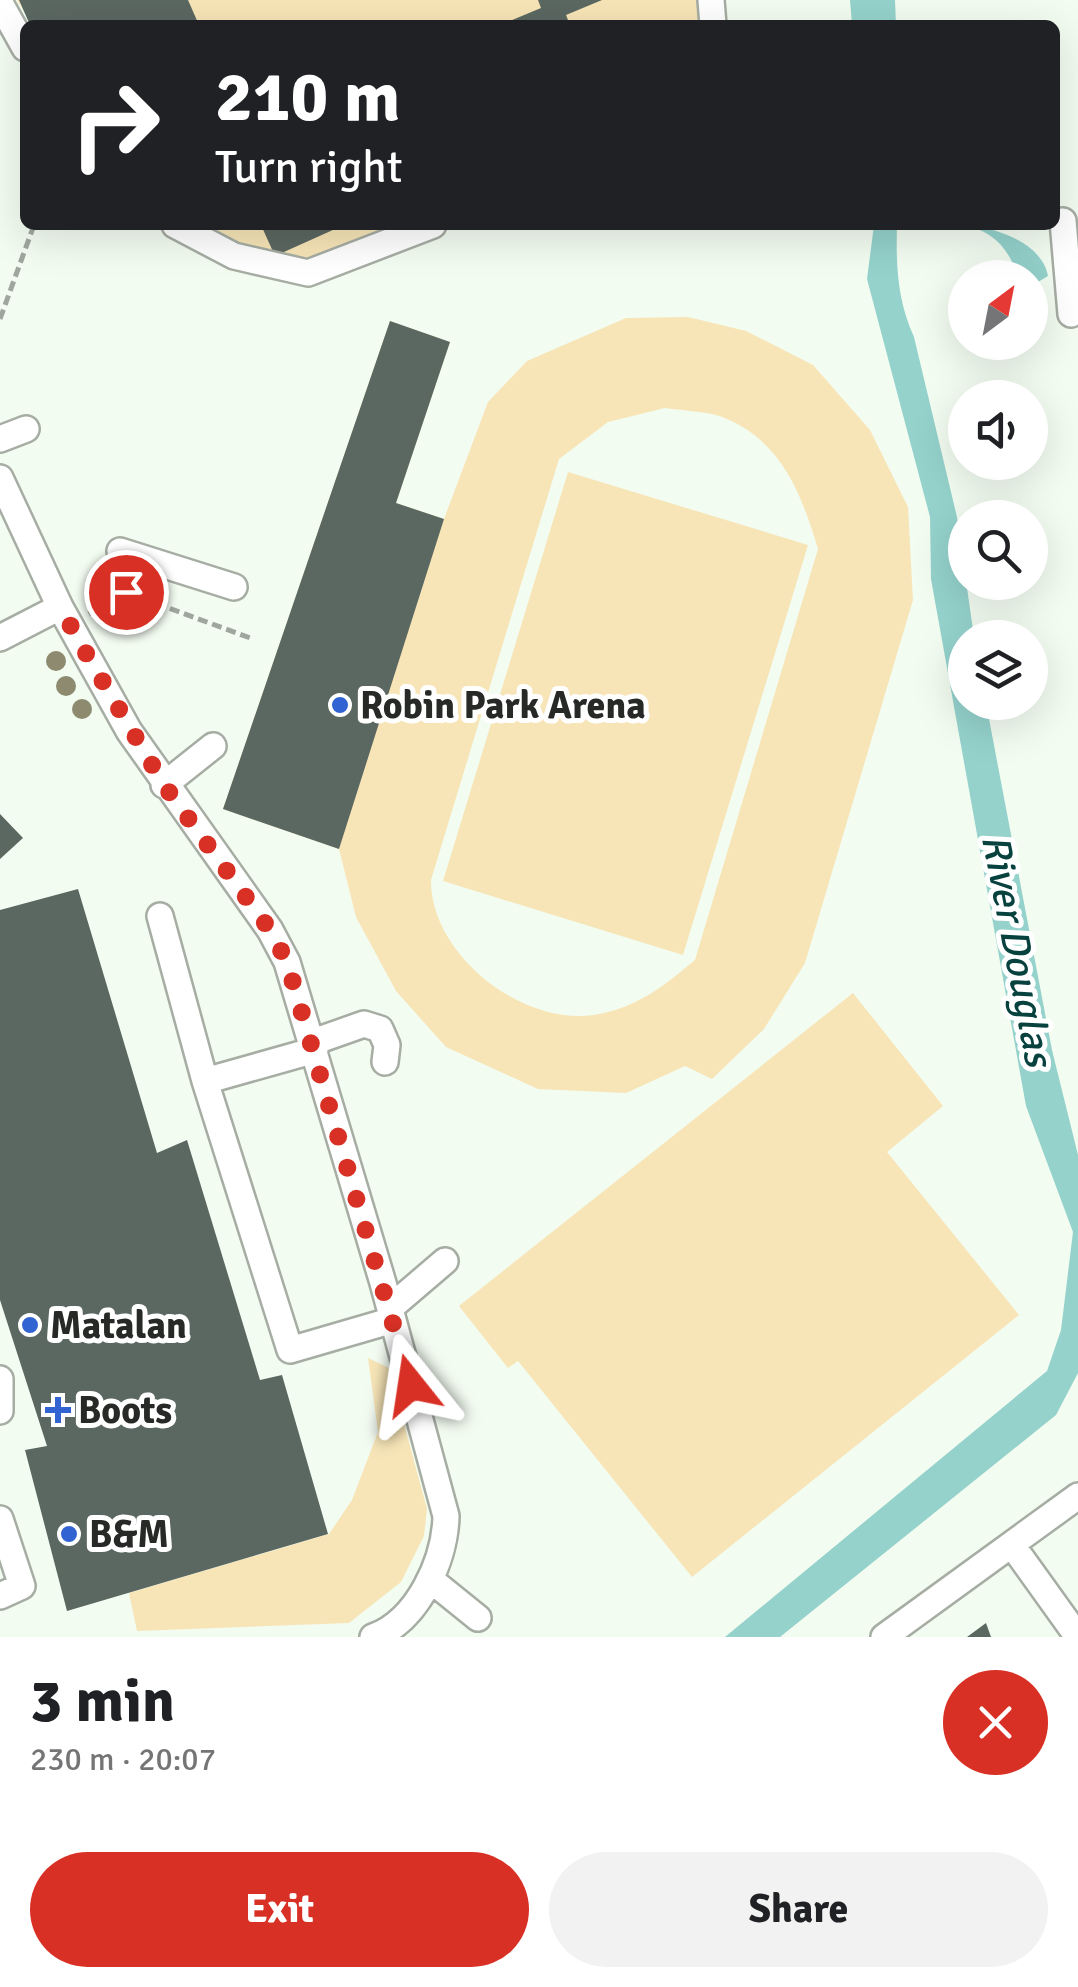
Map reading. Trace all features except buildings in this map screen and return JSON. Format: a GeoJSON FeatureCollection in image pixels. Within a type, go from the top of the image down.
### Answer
{"type":"FeatureCollection","features":[{"type":"Feature","properties":{"kind":"street"},"geometry":{"type":"LineString","coordinates":[[0,2],[20,39]]}},
{"type":"Feature","properties":{"kind":"street"},"geometry":{"type":"LineString","coordinates":[[1065,221],[1071,314]]}},
{"type":"Feature","properties":{"kind":"street"},"geometry":{"type":"LineString","coordinates":[[184,230],[234,256],[308,273],[419,230]]}},
{"type":"Feature","properties":{"kind":"street"},"geometry":{"type":"LineString","coordinates":[[0,439],[26,429]]}},
{"type":"Feature","properties":{"kind":"street"},"geometry":{"type":"LineString","coordinates":[[0,478],[65,616],[164,785],[270,930],[287,962],[446,1516],[446,1543],[431,1580],[406,1610],[373,1637]]}},
{"type":"Feature","properties":{"kind":"street"},"geometry":{"type":"LineString","coordinates":[[120,551],[234,586]]}},
{"type":"Feature","properties":{"kind":"street"},"geometry":{"type":"LineString","coordinates":[[0,638],[65,616]]}},
{"type":"Feature","properties":{"kind":"street"},"geometry":{"type":"LineString","coordinates":[[164,785],[213,746]]}},
{"type":"Feature","properties":{"kind":"street"},"geometry":{"type":"LineString","coordinates":[[160,916],[205,1082],[290,1350],[391,1314],[444,1261]]}},
{"type":"Feature","properties":{"kind":"street"},"geometry":{"type":"LineString","coordinates":[[205,1082],[314,1046],[364,1024],[380,1029],[388,1045],[385,1062]]}},
{"type":"Feature","properties":{"kind":"street"},"geometry":{"type":"LineString","coordinates":[[0,1379],[0,1411]]}},
{"type":"Feature","properties":{"kind":"street"},"geometry":{"type":"LineString","coordinates":[[884,1637],[1078,1496]]}},
{"type":"Feature","properties":{"kind":"street"},"geometry":{"type":"LineString","coordinates":[[0,1519],[22,1586],[0,1596]]}},
{"type":"Feature","properties":{"kind":"street"},"geometry":{"type":"LineString","coordinates":[[1012,1546],[1078,1637]]}},
{"type":"Feature","properties":{"kind":"street"},"geometry":{"type":"LineString","coordinates":[[431,1580],[478,1618]]}},
{"type":"Feature","properties":{"kind":"path"},"geometry":{"type":"LineString","coordinates":[[0,319],[32,230]]}},
{"type":"Feature","properties":{"kind":"path"},"geometry":{"type":"LineString","coordinates":[[65,616],[126,592],[253,639]]}},
{"type":"Feature","properties":{"kind":"shaded area"},"geometry":{"type":"Polygon","coordinates":[[[17,0],[705,0],[710,20],[30,20],[17,0]]]}},
{"type":"Feature","properties":{"kind":"shaded area"},"geometry":{"type":"Polygon","coordinates":[[[192,230],[404,230],[308,273],[192,230]]]}},
{"type":"Feature","properties":{"kind":"shaded area","name":"Robin Park Arena"},"geometry":{"type":"Polygon","coordinates":[[[688,317],[746,331],[813,365],[870,430],[908,507],[913,600],[805,963],[764,1029],[712,1079],[685,1066],[626,1093],[538,1089],[446,1047],[396,991],[356,917],[339,849],[223,809],[390,321],[450,342],[396,503],[444,519],[488,402],[527,361],[626,318],[688,317]],[[665,408],[608,422],[559,459],[431,880],[435,908],[447,936],[465,960],[489,982],[545,1011],[575,1016],[618,1009],[652,992],[695,960],[818,549],[788,473],[763,442],[720,416],[665,408]]]}},
{"type":"Feature","properties":{"kind":"shaded area"},"geometry":{"type":"Polygon","coordinates":[[[568,472],[808,545],[683,955],[443,881],[568,472]]]}},
{"type":"Feature","properties":{"kind":"shaded area"},"geometry":{"type":"Polygon","coordinates":[[[853,993],[943,1106],[887,1152],[1019,1315],[692,1577],[518,1361],[508,1368],[459,1306],[853,993]]]}},
{"type":"Feature","properties":{"kind":"shaded area"},"geometry":{"type":"Polygon","coordinates":[[[368,1358],[389,1368],[427,1509],[424,1536],[401,1582],[349,1623],[137,1631],[129,1593],[329,1534],[352,1500],[378,1432],[368,1358]]]}},
{"type":"Feature","properties":{"kind":"water"},"geometry":{"type":"Polygon","coordinates":[[[850,0],[895,0],[896,20],[852,20],[850,0]]]}},
{"type":"Feature","properties":{"kind":"water"},"geometry":{"type":"Polygon","coordinates":[[[873,230],[897,230],[901,296],[953,500],[948,500],[948,600],[969,600],[972,620],[948,620],[948,673],[931,579],[930,517],[867,279],[873,230]]]}},
{"type":"Feature","properties":{"kind":"water"},"geometry":{"type":"Polygon","coordinates":[[[978,230],[1013,237],[1041,260],[1011,260],[990,236],[978,230]]]}},
{"type":"Feature","properties":{"kind":"water","name":"River Douglas"},"geometry":{"type":"Polygon","coordinates":[[[956,720],[989,720],[1052,1050],[1078,1155],[1078,1373],[1056,1415],[780,1637],[725,1637],[1047,1371],[1061,1330],[1073,1232],[1026,1106],[956,720]]]}},
{"type":"Feature","properties":{"kind":"place","name":"Robin Park Arena"},"geometry":{"type":"Point","coordinates":[340,705]}},
{"type":"Feature","properties":{"kind":"place","name":"Matalan"},"geometry":{"type":"Point","coordinates":[30,1325]}},
{"type":"Feature","properties":{"kind":"place","name":"Boots"},"geometry":{"type":"Point","coordinates":[58,1410]}},
{"type":"Feature","properties":{"kind":"place","name":"B&M"},"geometry":{"type":"Point","coordinates":[69,1534]}},
{"type":"Feature","properties":{"kind":"route"},"geometry":{"type":"LineString","coordinates":[[126,592],[70,626],[129,731],[270,930],[287,962],[411,1385]]}}]}
